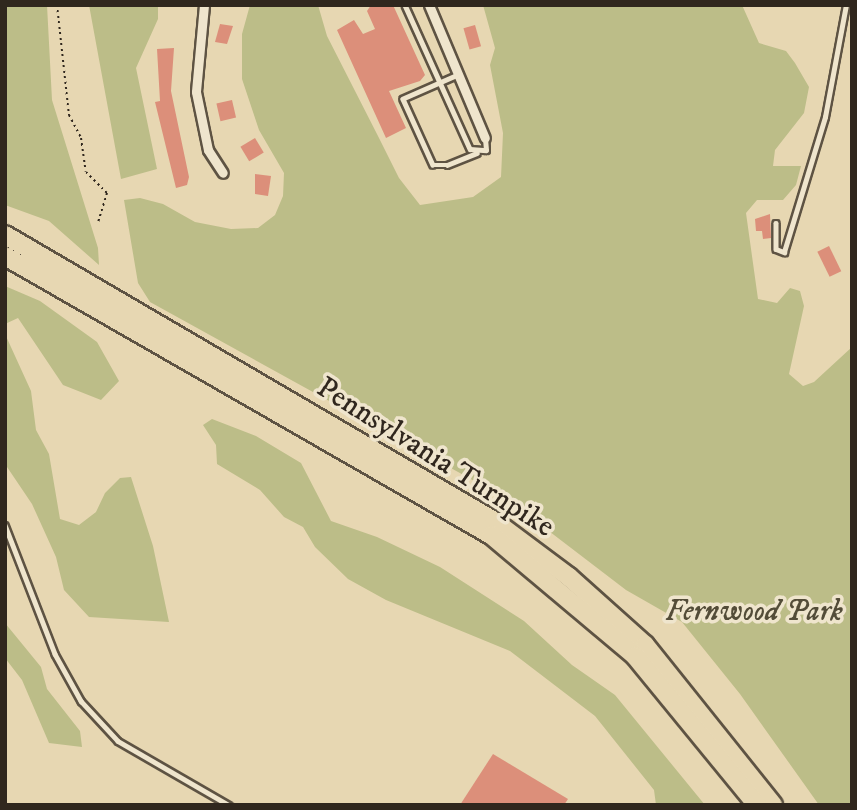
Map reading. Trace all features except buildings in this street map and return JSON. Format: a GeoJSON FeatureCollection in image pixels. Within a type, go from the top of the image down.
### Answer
{"type":"FeatureCollection","features":[{"type":"Feature","properties":{"kind":"highway","name":"Pennsylvania Turnpike"},"geometry":{"type":"LineString","coordinates":[[5,235],[137,316],[441,487],[516,537],[569,577],[645,645],[773,805]]}},
{"type":"Feature","properties":{"kind":"highway","name":"Pennsylvania Turnpike"},"geometry":{"type":"LineString","coordinates":[[5,257],[491,535],[635,656],[757,805]]}},
{"type":"Feature","properties":{"kind":"street"},"geometry":{"type":"LineString","coordinates":[[204,5],[196,92],[208,150],[223,173]]}},
{"type":"Feature","properties":{"kind":"street"},"geometry":{"type":"LineString","coordinates":[[429,5],[485,138]]}},
{"type":"Feature","properties":{"kind":"lane"},"geometry":{"type":"LineString","coordinates":[[405,5],[470,149],[478,153]]}},
{"type":"Feature","properties":{"kind":"lane"},"geometry":{"type":"LineString","coordinates":[[776,223],[776,249],[784,252],[825,117],[846,5]]}},
{"type":"Feature","properties":{"kind":"lane"},"geometry":{"type":"LineString","coordinates":[[459,75],[403,99],[433,165],[438,167],[486,150],[485,138]]}},
{"type":"Feature","properties":{"kind":"lane"},"geometry":{"type":"LineString","coordinates":[[5,525],[55,654],[81,701],[118,741],[229,805]]}},
{"type":"Feature","properties":{"kind":"path"},"geometry":{"type":"LineString","coordinates":[[57,5],[69,115],[82,138],[86,172],[107,193],[98,223]]}},
{"type":"Feature","properties":{"kind":"green space"},"geometry":{"type":"Polygon","coordinates":[[[5,5],[47,5],[52,100],[98,248],[99,265],[49,221],[5,205],[5,5]]]}},
{"type":"Feature","properties":{"kind":"green space"},"geometry":{"type":"Polygon","coordinates":[[[89,5],[158,5],[158,19],[136,68],[157,169],[121,179],[89,5]]]}},
{"type":"Feature","properties":{"kind":"green space","name":"Fernwood Park"},"geometry":{"type":"Polygon","coordinates":[[[250,5],[318,5],[327,36],[399,178],[420,205],[473,197],[501,177],[503,133],[490,65],[495,48],[483,5],[742,5],[759,43],[786,51],[809,87],[804,113],[775,150],[773,166],[801,166],[796,185],[783,200],[757,200],[746,213],[758,299],[777,303],[790,288],[800,291],[804,306],[789,374],[803,386],[814,382],[852,347],[852,805],[819,805],[740,694],[682,622],[626,590],[507,499],[150,302],[138,283],[124,200],[140,198],[163,204],[195,222],[231,229],[258,228],[275,215],[283,196],[284,173],[259,130],[242,79],[242,34],[250,5]]]}},
{"type":"Feature","properties":{"kind":"green space"},"geometry":{"type":"Polygon","coordinates":[[[5,286],[40,301],[97,342],[119,381],[101,400],[63,385],[18,318],[5,324],[5,286]]]}},
{"type":"Feature","properties":{"kind":"green space"},"geometry":{"type":"Polygon","coordinates":[[[5,334],[31,391],[36,430],[49,454],[60,519],[79,525],[96,512],[105,493],[120,478],[131,477],[153,546],[169,622],[89,617],[64,590],[56,557],[32,504],[5,464],[5,334]]]}},
{"type":"Feature","properties":{"kind":"green space"},"geometry":{"type":"Polygon","coordinates":[[[212,419],[256,436],[301,463],[331,521],[377,537],[440,567],[524,621],[572,665],[615,695],[705,805],[656,805],[654,790],[595,716],[510,651],[386,600],[348,579],[315,547],[303,527],[284,517],[260,490],[217,464],[216,445],[203,425],[212,419]]]}},
{"type":"Feature","properties":{"kind":"green space"},"geometry":{"type":"Polygon","coordinates":[[[5,623],[41,667],[47,689],[80,731],[82,747],[49,743],[22,680],[5,658],[5,623]]]}}]}
